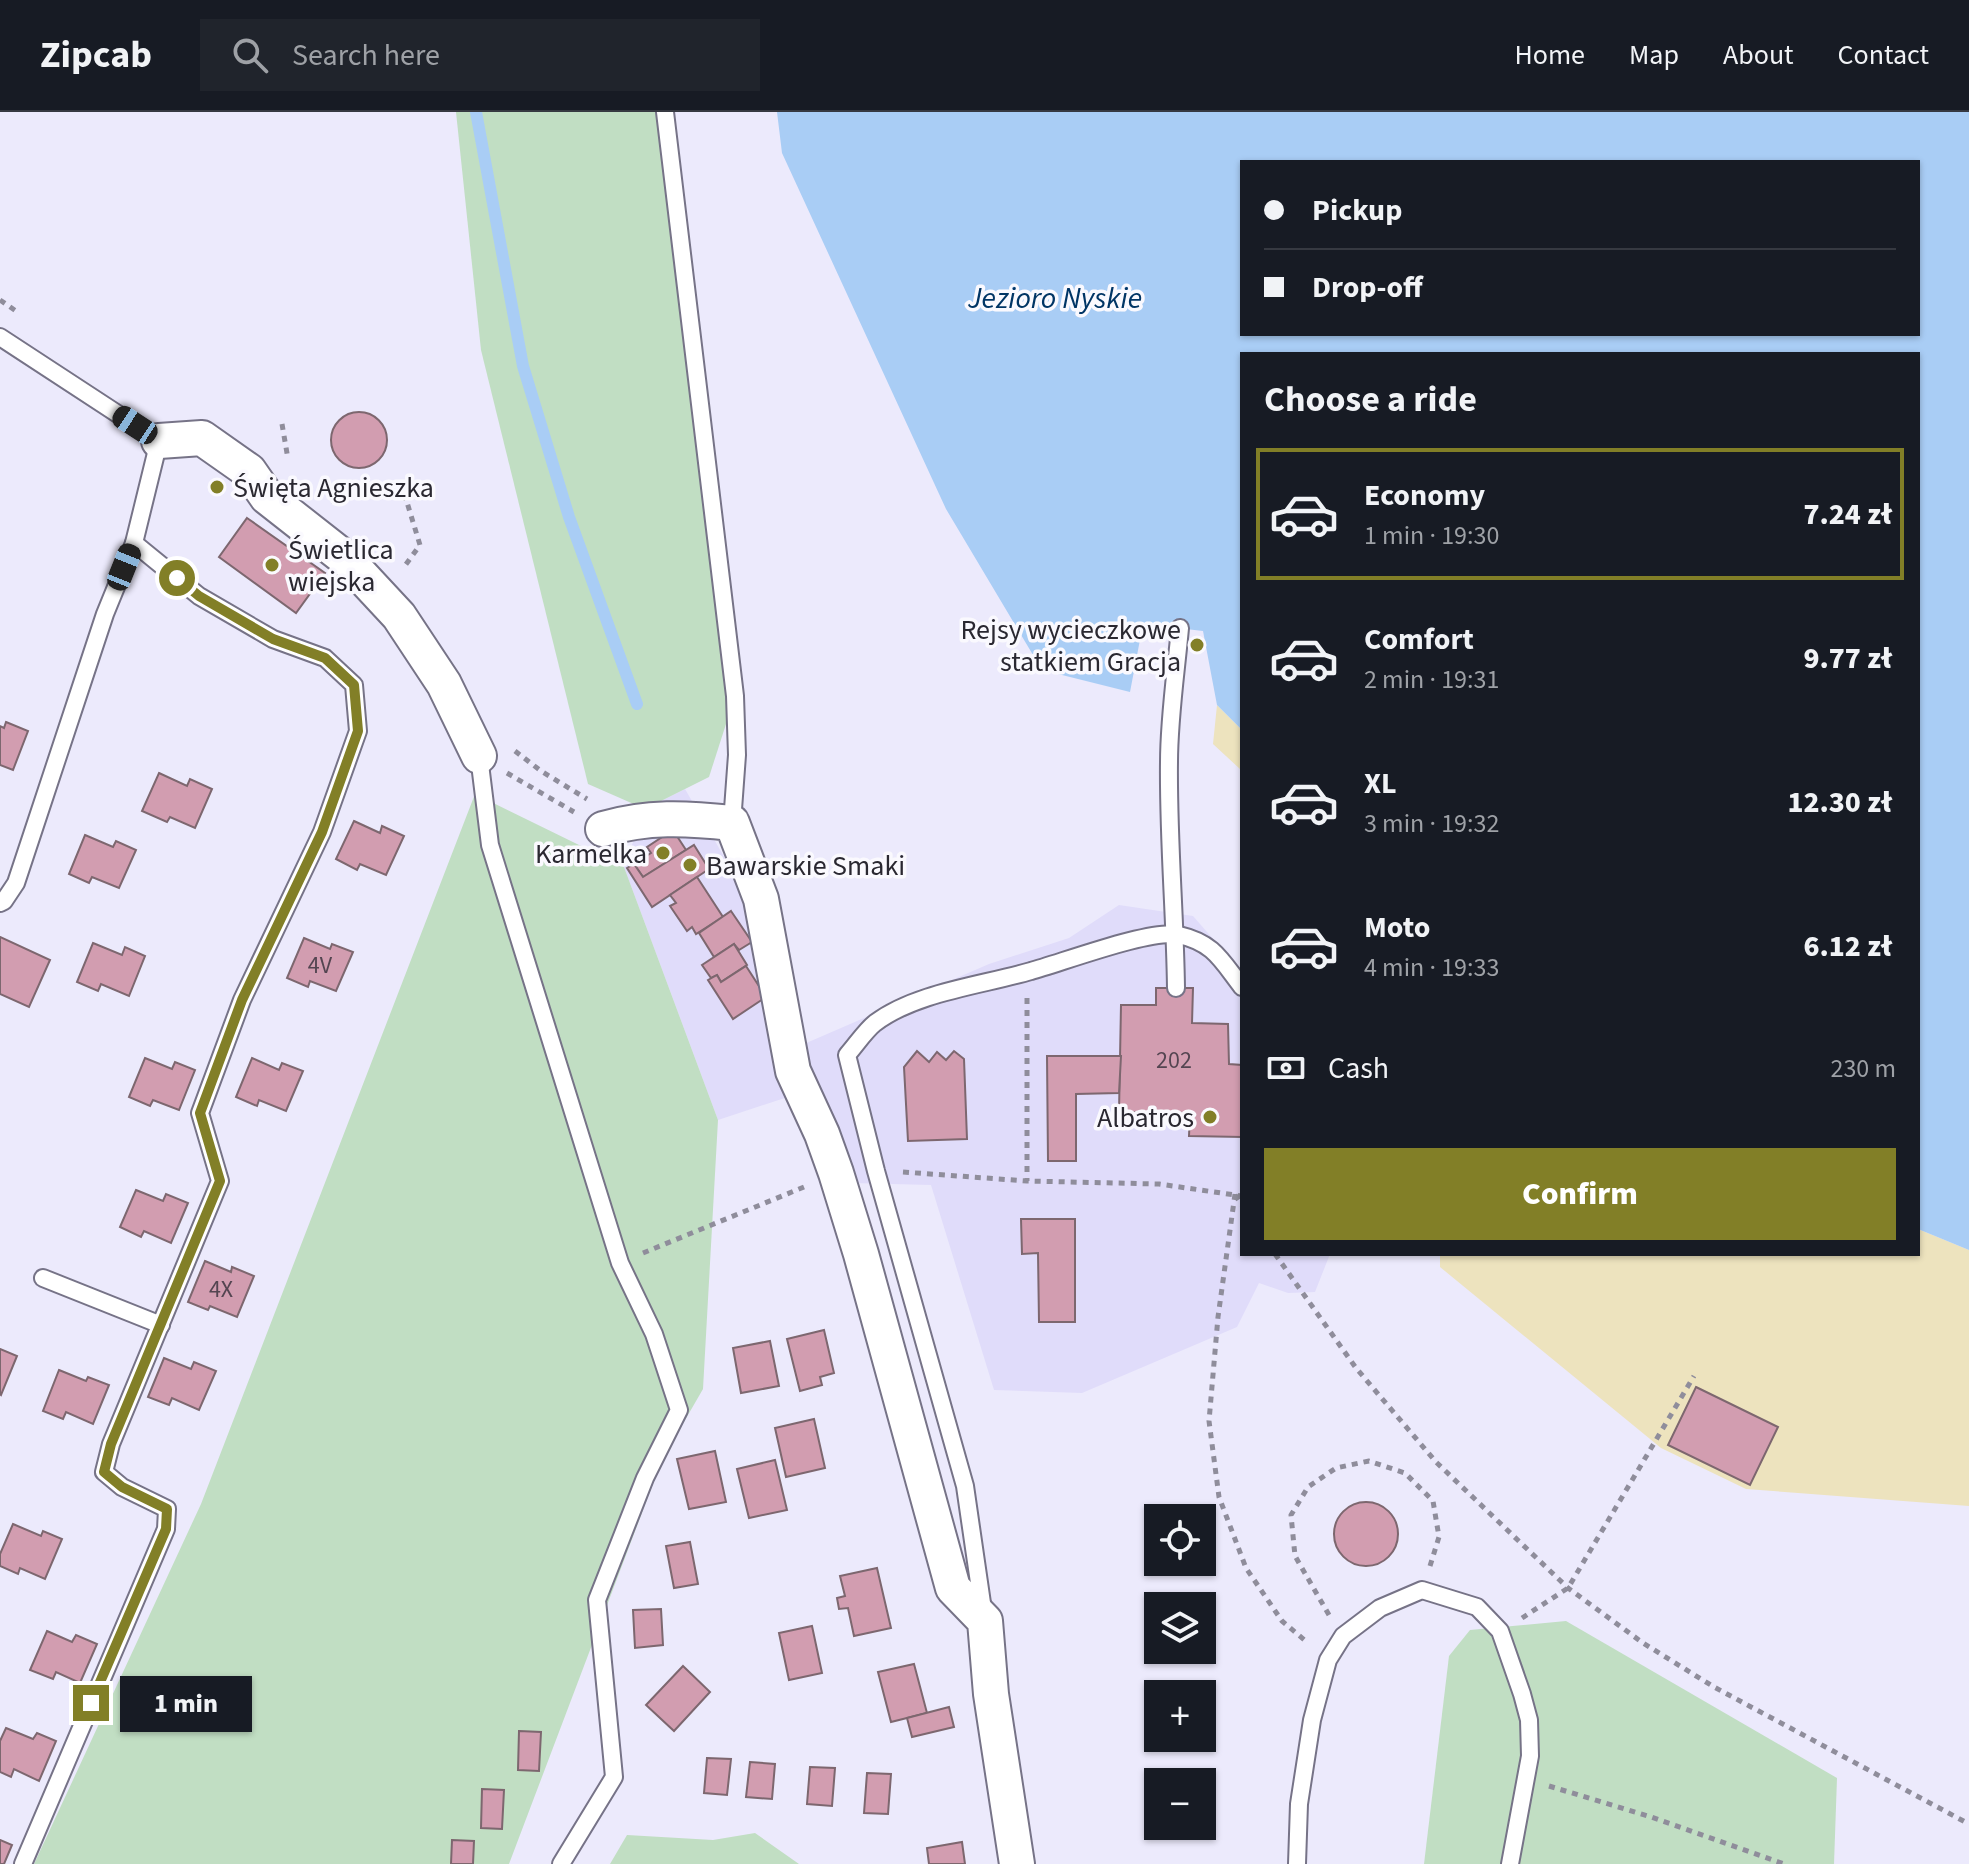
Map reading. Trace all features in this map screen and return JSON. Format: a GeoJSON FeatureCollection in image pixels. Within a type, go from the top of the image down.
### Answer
{"type":"FeatureCollection","features":[{"type":"Feature","properties":{"kind":"street"},"geometry":{"type":"LineString","coordinates":[[159,441],[202,438],[249,471],[267,497],[346,559],[399,616],[494,751]]}},
{"type":"Feature","properties":{"kind":"street"},"geometry":{"type":"LineString","coordinates":[[614,826],[677,817],[732,823],[761,899],[793,1071],[836,1173],[953,1588],[985,1621],[991,1694],[1017,1864]]}},
{"type":"Feature","properties":{"kind":"lane"},"geometry":{"type":"LineString","coordinates":[[665,112],[734,681],[737,755],[732,823]]}},
{"type":"Feature","properties":{"kind":"lane"},"geometry":{"type":"LineString","coordinates":[[0,337],[159,441],[134,543],[105,614],[16,883],[0,903]]}},
{"type":"Feature","properties":{"kind":"lane"},"geometry":{"type":"LineString","coordinates":[[23,1864],[166,1529],[167,1509],[122,1487],[104,1472],[111,1444],[220,1181],[200,1113],[242,1000],[322,832],[358,731],[354,685],[325,658],[273,639],[199,596],[134,543]]}},
{"type":"Feature","properties":{"kind":"lane"},"geometry":{"type":"LineString","coordinates":[[1176,988],[1169,758],[1180,628]]}},
{"type":"Feature","properties":{"kind":"lane"},"geometry":{"type":"LineString","coordinates":[[494,751],[490,845],[620,1263],[654,1334],[679,1410],[645,1478],[597,1600],[614,1777],[561,1864]]}},
{"type":"Feature","properties":{"kind":"lane"},"geometry":{"type":"LineString","coordinates":[[985,1621],[965,1486],[876,1171],[847,1055],[875,1023],[912,1004],[1141,938],[1175,933],[1210,945],[1240,984]]}},
{"type":"Feature","properties":{"kind":"lane"},"geometry":{"type":"LineString","coordinates":[[43,1278],[161,1325]]}},
{"type":"Feature","properties":{"kind":"lane"},"geometry":{"type":"LineString","coordinates":[[1297,1864],[1299,1804],[1312,1720],[1328,1660],[1343,1636],[1380,1608],[1422,1590],[1477,1607],[1500,1631],[1529,1720],[1530,1756],[1510,1864]]}},
{"type":"Feature","properties":{"kind":"path"},"geometry":{"type":"LineString","coordinates":[[291,516],[313,504],[393,491],[406,499],[420,545],[383,598]]}},
{"type":"Feature","properties":{"kind":"path"},"geometry":{"type":"LineString","coordinates":[[494,751],[614,826]]}},
{"type":"Feature","properties":{"kind":"path"},"geometry":{"type":"LineString","coordinates":[[494,751],[541,771],[614,826]]}},
{"type":"Feature","properties":{"kind":"path"},"geometry":{"type":"LineString","coordinates":[[1026,973],[1027,1181]]}},
{"type":"Feature","properties":{"kind":"path"},"geometry":{"type":"LineString","coordinates":[[876,1171],[1027,1181],[1159,1184],[1238,1195],[1218,1317],[1209,1421],[1219,1497],[1246,1568],[1282,1621],[1328,1660]]}},
{"type":"Feature","properties":{"kind":"path"},"geometry":{"type":"LineString","coordinates":[[620,1263],[836,1173]]}},
{"type":"Feature","properties":{"kind":"path"},"geometry":{"type":"LineString","coordinates":[[1276,1256],[1356,1368],[1436,1462],[1568,1588],[1643,1643],[1714,1687],[1969,1824]]}},
{"type":"Feature","properties":{"kind":"path"},"geometry":{"type":"LineString","coordinates":[[1500,1631],[1568,1588],[1694,1376]]}},
{"type":"Feature","properties":{"kind":"path"},"geometry":{"type":"LineString","coordinates":[[1343,1636],[1295,1556],[1291,1515],[1308,1487],[1336,1468],[1369,1461],[1405,1473],[1433,1501],[1439,1537],[1422,1590]]}},
{"type":"Feature","properties":{"kind":"path"},"geometry":{"type":"LineString","coordinates":[[1526,1781],[1570,1790],[1784,1864]]}},
{"type":"Feature","properties":{"kind":"shaded area"},"geometry":{"type":"Polygon","coordinates":[[[685,789],[753,907],[797,1047],[989,964],[1069,938],[1119,905],[1193,916],[1240,970],[1240,1256],[1329,1256],[1315,1292],[1288,1293],[1259,1283],[1237,1327],[1082,1393],[994,1390],[931,1185],[852,1183],[818,1087],[718,1120],[624,867],[645,809],[685,789]]]}},
{"type":"Feature","properties":{"kind":"green space"},"geometry":{"type":"Polygon","coordinates":[[[456,112],[665,112],[735,696],[709,777],[645,809],[588,784],[481,350],[456,112]]]}},
{"type":"Feature","properties":{"kind":"green space"},"geometry":{"type":"Polygon","coordinates":[[[475,794],[624,867],[718,1120],[703,1389],[662,1460],[509,1864],[34,1864],[201,1504],[475,794]]]}},
{"type":"Feature","properties":{"kind":"green space"},"geometry":{"type":"Polygon","coordinates":[[[1566,1621],[1837,1778],[1834,1864],[1424,1864],[1449,1656],[1470,1630],[1566,1621]]]}},
{"type":"Feature","properties":{"kind":"green space"},"geometry":{"type":"Polygon","coordinates":[[[755,1833],[799,1864],[610,1864],[627,1835],[713,1840],[755,1833]]]}},
{"type":"Feature","properties":{"kind":"sand"},"geometry":{"type":"Polygon","coordinates":[[[1217,705],[1240,728],[1240,769],[1213,744],[1217,705]]]}},
{"type":"Feature","properties":{"kind":"sand"},"geometry":{"type":"Polygon","coordinates":[[[1920,1230],[1969,1250],[1969,1506],[1746,1489],[1661,1448],[1440,1267],[1440,1256],[1920,1256],[1920,1230]]]}},
{"type":"Feature","properties":{"kind":"water","name":"Jezioro Nyskie"},"geometry":{"type":"Polygon","coordinates":[[[777,112],[1969,112],[1969,1250],[1920,1230],[1920,352],[1240,352],[1240,728],[1217,705],[1203,631],[1143,624],[1130,692],[1042,670],[946,509],[782,153],[777,112]]]}},
{"type":"Feature","properties":{"kind":"building"},"geometry":{"type":"Polygon","coordinates":[[[359,412],[379,420],[387,440],[379,460],[359,468],[339,460],[331,440],[339,420],[359,412]]]}},
{"type":"Feature","properties":{"kind":"building","name":"Świetlica wiejska"},"geometry":{"type":"Polygon","coordinates":[[[247,518],[325,573],[296,613],[219,557],[247,518]]]}},
{"type":"Feature","properties":{"kind":"building"},"geometry":{"type":"Polygon","coordinates":[[[6,722],[28,731],[13,770],[0,765],[0,726],[4,728],[6,722]]]}},
{"type":"Feature","properties":{"kind":"building"},"geometry":{"type":"Polygon","coordinates":[[[159,773],[187,786],[190,779],[212,789],[195,828],[170,817],[167,822],[142,811],[159,773]]]}},
{"type":"Feature","properties":{"kind":"building"},"geometry":{"type":"Polygon","coordinates":[[[354,821],[380,833],[382,826],[404,836],[386,875],[360,864],[357,870],[336,859],[354,821]]]}},
{"type":"Feature","properties":{"kind":"building"},"geometry":{"type":"Polygon","coordinates":[[[673,830],[686,850],[643,877],[634,864],[651,853],[647,847],[673,830]]]}},
{"type":"Feature","properties":{"kind":"building"},"geometry":{"type":"Polygon","coordinates":[[[85,835],[113,847],[116,841],[136,850],[119,888],[92,877],[89,883],[69,874],[85,835]]]}},
{"type":"Feature","properties":{"kind":"building"},"geometry":{"type":"Polygon","coordinates":[[[694,845],[709,869],[652,907],[627,868],[634,864],[643,877],[694,845]]]}},
{"type":"Feature","properties":{"kind":"building"},"geometry":{"type":"Polygon","coordinates":[[[697,877],[723,917],[696,934],[692,927],[687,931],[670,906],[676,903],[670,895],[697,877]]]}},
{"type":"Feature","properties":{"kind":"building"},"geometry":{"type":"Polygon","coordinates":[[[731,911],[752,942],[739,950],[734,944],[714,957],[699,933],[731,911]]]}},
{"type":"Feature","properties":{"kind":"building"},"geometry":{"type":"Polygon","coordinates":[[[0,937],[50,960],[29,1007],[0,994],[0,937]]]}},
{"type":"Feature","properties":{"kind":"building"},"geometry":{"type":"Polygon","coordinates":[[[304,938],[330,949],[332,944],[353,952],[336,991],[310,981],[308,987],[287,978],[304,938]]]}},
{"type":"Feature","properties":{"kind":"building"},"geometry":{"type":"Polygon","coordinates":[[[93,943],[122,955],[125,947],[145,956],[129,996],[101,984],[98,991],[77,982],[93,943]]]}},
{"type":"Feature","properties":{"kind":"building"},"geometry":{"type":"Polygon","coordinates":[[[734,944],[747,965],[721,982],[717,975],[711,978],[702,965],[734,944]]]}},
{"type":"Feature","properties":{"kind":"building"},"geometry":{"type":"Polygon","coordinates":[[[746,966],[766,997],[733,1019],[708,980],[717,975],[721,982],[746,966]]]}},
{"type":"Feature","properties":{"kind":"building"},"geometry":{"type":"Polygon","coordinates":[[[1156,988],[1193,988],[1192,1023],[1228,1024],[1229,1064],[1240,1065],[1240,1137],[1189,1136],[1190,1113],[1119,1112],[1121,1005],[1156,1005],[1156,988]]]}},
{"type":"Feature","properties":{"kind":"building"},"geometry":{"type":"Polygon","coordinates":[[[917,1051],[929,1062],[937,1052],[946,1060],[954,1051],[964,1059],[967,1139],[908,1141],[904,1067],[917,1051]]]}},
{"type":"Feature","properties":{"kind":"building"},"geometry":{"type":"Polygon","coordinates":[[[1047,1056],[1121,1056],[1119,1093],[1076,1094],[1076,1161],[1048,1161],[1047,1056]]]}},
{"type":"Feature","properties":{"kind":"building"},"geometry":{"type":"Polygon","coordinates":[[[145,1058],[172,1069],[175,1062],[195,1070],[179,1110],[153,1100],[150,1106],[129,1097],[145,1058]]]}},
{"type":"Feature","properties":{"kind":"building"},"geometry":{"type":"Polygon","coordinates":[[[252,1058],[279,1070],[282,1063],[303,1071],[286,1111],[259,1100],[257,1106],[236,1097],[252,1058]]]}},
{"type":"Feature","properties":{"kind":"building"},"geometry":{"type":"Polygon","coordinates":[[[136,1190],[163,1201],[166,1194],[188,1203],[171,1243],[144,1231],[141,1237],[120,1227],[136,1190]]]}},
{"type":"Feature","properties":{"kind":"building"},"geometry":{"type":"Polygon","coordinates":[[[1021,1219],[1075,1219],[1075,1322],[1039,1322],[1038,1253],[1022,1254],[1021,1219]]]}},
{"type":"Feature","properties":{"kind":"building"},"geometry":{"type":"Polygon","coordinates":[[[205,1261],[231,1272],[232,1267],[254,1276],[237,1317],[210,1306],[208,1310],[188,1302],[205,1261]]]}},
{"type":"Feature","properties":{"kind":"building"},"geometry":{"type":"Polygon","coordinates":[[[824,1330],[834,1373],[820,1377],[822,1385],[800,1391],[787,1339],[824,1330]]]}},
{"type":"Feature","properties":{"kind":"building"},"geometry":{"type":"Polygon","coordinates":[[[770,1341],[779,1386],[741,1393],[733,1348],[770,1341]]]}},
{"type":"Feature","properties":{"kind":"building"},"geometry":{"type":"Polygon","coordinates":[[[0,1349],[17,1356],[1,1395],[0,1394],[0,1349]]]}},
{"type":"Feature","properties":{"kind":"building"},"geometry":{"type":"Polygon","coordinates":[[[164,1358],[191,1369],[194,1362],[216,1371],[199,1410],[172,1398],[169,1405],[148,1397],[164,1358]]]}},
{"type":"Feature","properties":{"kind":"building"},"geometry":{"type":"Polygon","coordinates":[[[59,1370],[86,1381],[88,1377],[109,1385],[93,1424],[66,1412],[63,1419],[43,1411],[59,1370]]]}},
{"type":"Feature","properties":{"kind":"building"},"geometry":{"type":"Polygon","coordinates":[[[1696,1387],[1778,1427],[1750,1485],[1668,1445],[1696,1387]]]}},
{"type":"Feature","properties":{"kind":"building"},"geometry":{"type":"Polygon","coordinates":[[[814,1419],[825,1468],[786,1477],[775,1428],[814,1419]]]}},
{"type":"Feature","properties":{"kind":"building"},"geometry":{"type":"Polygon","coordinates":[[[715,1451],[726,1502],[689,1509],[677,1459],[715,1451]]]}},
{"type":"Feature","properties":{"kind":"building"},"geometry":{"type":"Polygon","coordinates":[[[775,1460],[787,1510],[749,1518],[737,1469],[775,1460]]]}},
{"type":"Feature","properties":{"kind":"building"},"geometry":{"type":"Polygon","coordinates":[[[1366,1502],[1384,1508],[1392,1516],[1398,1534],[1392,1552],[1384,1560],[1366,1566],[1348,1560],[1340,1552],[1334,1534],[1340,1516],[1348,1508],[1366,1502]]]}},
{"type":"Feature","properties":{"kind":"building"},"geometry":{"type":"Polygon","coordinates":[[[13,1524],[41,1536],[43,1531],[62,1539],[45,1579],[20,1568],[18,1574],[0,1566],[0,1554],[13,1524]]]}},
{"type":"Feature","properties":{"kind":"building"},"geometry":{"type":"Polygon","coordinates":[[[690,1542],[698,1584],[674,1588],[666,1546],[690,1542]]]}},
{"type":"Feature","properties":{"kind":"building"},"geometry":{"type":"Polygon","coordinates":[[[877,1568],[891,1628],[854,1636],[848,1608],[839,1609],[837,1598],[845,1596],[840,1576],[877,1568]]]}},
{"type":"Feature","properties":{"kind":"building"},"geometry":{"type":"Polygon","coordinates":[[[661,1609],[663,1645],[635,1648],[633,1610],[661,1609]]]}},
{"type":"Feature","properties":{"kind":"building"},"geometry":{"type":"Polygon","coordinates":[[[812,1626],[822,1673],[789,1680],[779,1633],[812,1626]]]}},
{"type":"Feature","properties":{"kind":"building"},"geometry":{"type":"Polygon","coordinates":[[[47,1631],[72,1642],[76,1635],[97,1644],[80,1683],[56,1672],[53,1679],[30,1670],[47,1631]]]}},
{"type":"Feature","properties":{"kind":"building"},"geometry":{"type":"Polygon","coordinates":[[[914,1664],[927,1713],[891,1722],[878,1672],[914,1664]]]}},
{"type":"Feature","properties":{"kind":"building"},"geometry":{"type":"Polygon","coordinates":[[[683,1666],[710,1692],[674,1731],[646,1705],[683,1666]]]}},
{"type":"Feature","properties":{"kind":"building"},"geometry":{"type":"Polygon","coordinates":[[[949,1707],[954,1727],[912,1737],[907,1718],[949,1707]]]}},
{"type":"Feature","properties":{"kind":"building"},"geometry":{"type":"Polygon","coordinates":[[[6,1728],[33,1739],[37,1733],[56,1741],[39,1781],[14,1769],[11,1777],[0,1772],[0,1741],[6,1728]]]}},
{"type":"Feature","properties":{"kind":"building"},"geometry":{"type":"Polygon","coordinates":[[[519,1731],[541,1732],[539,1771],[518,1770],[519,1731]]]}},
{"type":"Feature","properties":{"kind":"building"},"geometry":{"type":"Polygon","coordinates":[[[707,1758],[731,1759],[727,1795],[704,1793],[707,1758]]]}},
{"type":"Feature","properties":{"kind":"building"},"geometry":{"type":"Polygon","coordinates":[[[750,1762],[775,1764],[772,1799],[746,1797],[750,1762]]]}},
{"type":"Feature","properties":{"kind":"building"},"geometry":{"type":"Polygon","coordinates":[[[810,1767],[835,1768],[832,1806],[807,1804],[810,1767]]]}},
{"type":"Feature","properties":{"kind":"building"},"geometry":{"type":"Polygon","coordinates":[[[867,1773],[891,1774],[888,1814],[864,1813],[867,1773]]]}},
{"type":"Feature","properties":{"kind":"building"},"geometry":{"type":"Polygon","coordinates":[[[482,1789],[504,1790],[502,1829],[481,1828],[482,1789]]]}},
{"type":"Feature","properties":{"kind":"building"},"geometry":{"type":"Polygon","coordinates":[[[0,1840],[12,1845],[4,1864],[0,1864],[0,1840]]]}},
{"type":"Feature","properties":{"kind":"building"},"geometry":{"type":"Polygon","coordinates":[[[452,1840],[474,1841],[473,1864],[451,1864],[452,1840]]]}},
{"type":"Feature","properties":{"kind":"building"},"geometry":{"type":"Polygon","coordinates":[[[962,1842],[965,1864],[929,1864],[927,1848],[962,1842]]]}},
{"type":"Feature","properties":{"kind":"waterway"},"geometry":{"type":"LineString","coordinates":[[476,112],[523,366],[569,517],[637,704]]}},
{"type":"Feature","properties":{"kind":"place","name":"Święta Agnieszka"},"geometry":{"type":"Point","coordinates":[217,487]}},
{"type":"Feature","properties":{"kind":"place","name":"Świetlica wiejska"},"geometry":{"type":"Point","coordinates":[272,565]}},
{"type":"Feature","properties":{"kind":"place","name":"Rejsy wycieczkowe statkiem Gracja"},"geometry":{"type":"Point","coordinates":[1197,645]}},
{"type":"Feature","properties":{"kind":"place","name":"Karmelka"},"geometry":{"type":"Point","coordinates":[663,853]}},
{"type":"Feature","properties":{"kind":"place","name":"Bawarskie Smaki"},"geometry":{"type":"Point","coordinates":[690,865]}},
{"type":"Feature","properties":{"kind":"place","name":"Albatros"},"geometry":{"type":"Point","coordinates":[1210,1117]}},
{"type":"Feature","properties":{"kind":"route"},"geometry":{"type":"LineString","coordinates":[[91,1703],[166,1529],[167,1509],[122,1487],[104,1472],[111,1444],[220,1181],[200,1113],[242,1000],[322,832],[358,731],[354,685],[325,658],[273,639],[199,596],[177,578]]}}]}
